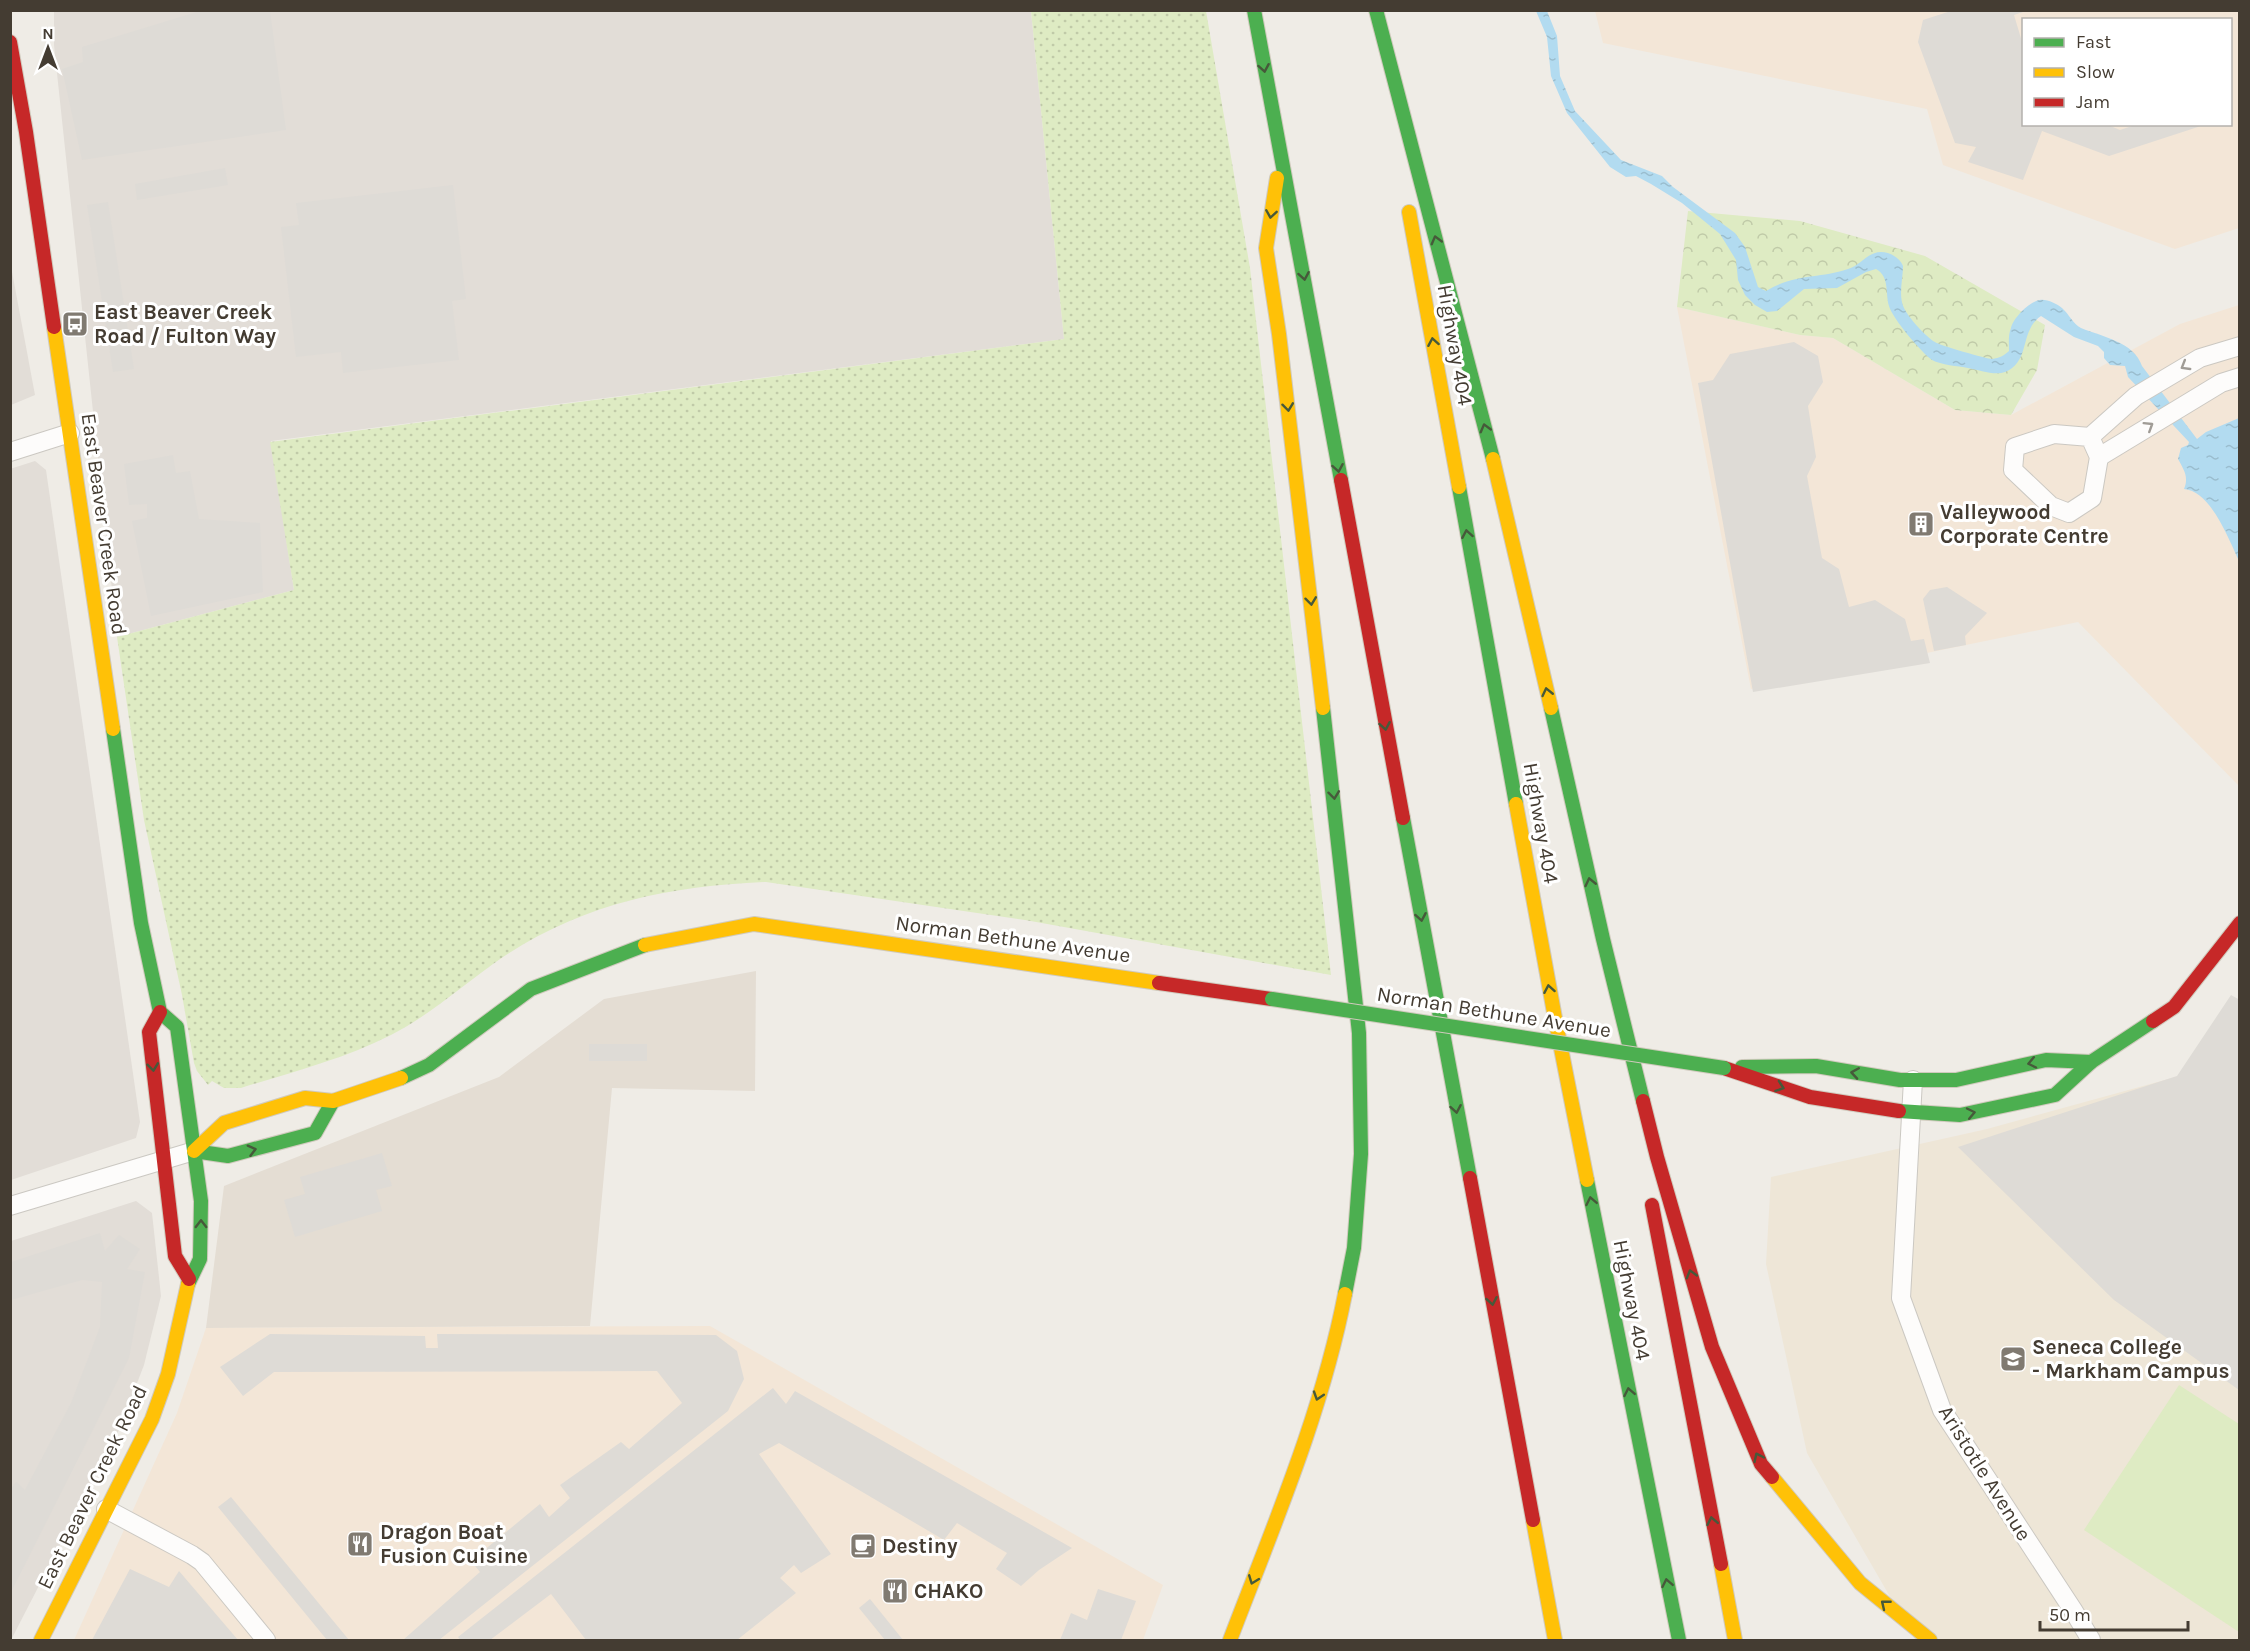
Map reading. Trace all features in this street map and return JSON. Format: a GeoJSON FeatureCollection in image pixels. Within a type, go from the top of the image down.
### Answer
{"type":"FeatureCollection","features":[{"type":"Feature","properties":{"kind":"main road"},"geometry":{"type":"LineString","coordinates":[[1254,10],[1555,1641]]}},
{"type":"Feature","properties":{"kind":"main road"},"geometry":{"type":"LineString","coordinates":[[1374,10],[1398,150]]}},
{"type":"Feature","properties":{"kind":"main road"},"geometry":{"type":"LineString","coordinates":[[1374,10],[1500,485],[1603,939],[1657,1157],[1712,1347],[1761,1464],[1810,1526],[1860,1583],[1930,1641]]}},
{"type":"Feature","properties":{"kind":"main road","name":"East Beaver Creek Road"},"geometry":{"type":"LineString","coordinates":[[10,42],[26,132],[141,923],[160,1012],[177,1027],[201,1201],[200,1259],[189,1279],[168,1374],[152,1419],[41,1641]]}},
{"type":"Feature","properties":{"kind":"main road"},"geometry":{"type":"LineString","coordinates":[[1230,1641],[1290,1483],[1336,1341],[1354,1248],[1361,1154],[1357,1010],[1332,776],[1279,334],[1266,248],[1281,157]]}},
{"type":"Feature","properties":{"kind":"main road","name":"Highway 404"},"geometry":{"type":"LineString","coordinates":[[1407,196],[1555,1018],[1679,1641]]}},
{"type":"Feature","properties":{"kind":"main road","name":"Norman Bethune Avenue"},"geometry":{"type":"LineString","coordinates":[[1724,1068],[1810,1097],[1912,1113],[1960,1115],[2055,1095],[2091,1062],[2174,1007],[2240,923]]}},
{"type":"Feature","properties":{"kind":"main road","name":"Norman Bethune Avenue"},"geometry":{"type":"LineString","coordinates":[[194,1151],[224,1123],[305,1098],[333,1101],[410,1075],[429,1065],[531,989],[650,942],[754,924],[1272,999],[1724,1068],[1816,1066],[1900,1080],[1956,1080],[2046,1060],[2091,1062]]}},
{"type":"Feature","properties":{"kind":"main road"},"geometry":{"type":"LineString","coordinates":[[1603,939],[1643,1156]]}},
{"type":"Feature","properties":{"kind":"main road"},"geometry":{"type":"LineString","coordinates":[[160,1012],[149,1032],[175,1256],[189,1279]]}},
{"type":"Feature","properties":{"kind":"main road"},"geometry":{"type":"LineString","coordinates":[[194,1151],[228,1156],[315,1132],[333,1101]]}},
{"type":"Feature","properties":{"kind":"main road"},"geometry":{"type":"LineString","coordinates":[[1649,1191],[1735,1641]]}},
{"type":"Feature","properties":{"kind":"street"},"geometry":{"type":"LineString","coordinates":[[2090,437],[2099,457],[2092,498],[2069,513],[2051,506],[2013,470],[2015,447],[2054,434],[2090,437],[2136,396],[2200,358],[2240,346]]}},
{"type":"Feature","properties":{"kind":"street"},"geometry":{"type":"LineString","coordinates":[[2099,457],[2221,383],[2240,377]]}},
{"type":"Feature","properties":{"kind":"street"},"geometry":{"type":"LineString","coordinates":[[10,452],[70,433]]}},
{"type":"Feature","properties":{"kind":"street","name":"Aristotle Avenue"},"geometry":{"type":"LineString","coordinates":[[1913,1080],[1901,1298],[1942,1410],[2091,1641]]}},
{"type":"Feature","properties":{"kind":"street"},"geometry":{"type":"LineString","coordinates":[[10,1206],[194,1151]]}},
{"type":"Feature","properties":{"kind":"street"},"geometry":{"type":"LineString","coordinates":[[106,1509],[202,1562],[266,1641]]}},
{"type":"Feature","properties":{"kind":"shaded area"},"geometry":{"type":"Polygon","coordinates":[[[203,10],[270,11],[286,130],[82,160],[62,69],[83,62],[82,47],[203,10]]]}},
{"type":"Feature","properties":{"kind":"shaded area"},"geometry":{"type":"Polygon","coordinates":[[[1954,10],[2026,11],[2014,15],[2022,42],[2022,126],[2110,126],[2120,130],[2132,126],[2201,126],[2109,156],[2042,131],[2023,180],[1968,162],[1976,147],[1955,143],[1918,42],[1923,20],[1954,10]]]}},
{"type":"Feature","properties":{"kind":"shaded area"},"geometry":{"type":"Polygon","coordinates":[[[54,11],[1031,11],[1064,339],[271,441],[294,590],[117,637],[54,45],[54,11]]]}},
{"type":"Feature","properties":{"kind":"shaded area"},"geometry":{"type":"Polygon","coordinates":[[[1595,11],[2239,11],[2239,228],[2175,249],[1943,165],[1927,109],[1603,43],[1595,11]]]}},
{"type":"Feature","properties":{"kind":"shaded area"},"geometry":{"type":"Polygon","coordinates":[[[225,168],[228,185],[137,200],[135,184],[225,168]]]}},
{"type":"Feature","properties":{"kind":"shaded area"},"geometry":{"type":"Polygon","coordinates":[[[453,185],[466,299],[452,301],[459,360],[343,373],[341,352],[296,357],[281,227],[299,225],[296,203],[453,185]]]}},
{"type":"Feature","properties":{"kind":"shaded area"},"geometry":{"type":"Polygon","coordinates":[[[108,202],[134,369],[113,372],[87,205],[108,202]]]}},
{"type":"Feature","properties":{"kind":"shaded area"},"geometry":{"type":"Polygon","coordinates":[[[10,261],[35,395],[11,405],[10,405],[10,261]]]}},
{"type":"Feature","properties":{"kind":"shaded area"},"geometry":{"type":"Polygon","coordinates":[[[2239,305],[2239,786],[2078,622],[1751,689],[1677,307],[1800,335],[1833,338],[1955,410],[2011,415],[2180,324],[2239,305]]]}},
{"type":"Feature","properties":{"kind":"shaded area"},"geometry":{"type":"Polygon","coordinates":[[[1794,342],[1818,356],[1823,382],[1808,406],[1816,457],[1807,476],[1822,558],[1839,569],[1849,607],[1875,600],[1905,619],[1911,641],[1924,639],[1930,663],[1753,692],[1698,383],[1713,380],[1730,354],[1794,342]]]}},
{"type":"Feature","properties":{"kind":"shaded area"},"geometry":{"type":"Polygon","coordinates":[[[173,455],[176,473],[190,471],[199,519],[260,523],[263,592],[151,616],[132,521],[147,518],[147,504],[129,505],[124,464],[173,455]]]}},
{"type":"Feature","properties":{"kind":"shaded area"},"geometry":{"type":"Polygon","coordinates":[[[35,461],[46,470],[140,1122],[136,1138],[11,1180],[10,469],[35,461]]]}},
{"type":"Feature","properties":{"kind":"shaded area"},"geometry":{"type":"Polygon","coordinates":[[[1947,587],[1987,613],[1965,636],[1966,645],[1934,651],[1923,599],[1930,590],[1947,587]]]}},
{"type":"Feature","properties":{"kind":"shaded area"},"geometry":{"type":"Polygon","coordinates":[[[756,971],[755,1091],[612,1088],[590,1326],[206,1328],[224,1186],[499,1077],[604,999],[756,971]]]}},
{"type":"Feature","properties":{"kind":"shaded area"},"geometry":{"type":"Polygon","coordinates":[[[2231,995],[2240,1000],[2239,1390],[2114,1300],[1958,1147],[2177,1076],[2231,995]]]}},
{"type":"Feature","properties":{"kind":"shaded area","name":"Seneca College - Markham Campus"},"geometry":{"type":"Polygon","coordinates":[[[2239,1002],[2239,1640],[1915,1640],[1807,1453],[1766,1264],[1771,1177],[1987,1129],[2194,1072],[2239,1002]]]}},
{"type":"Feature","properties":{"kind":"shaded area"},"geometry":{"type":"Polygon","coordinates":[[[589,1044],[647,1044],[647,1061],[589,1061],[589,1044]]]}},
{"type":"Feature","properties":{"kind":"shaded area"},"geometry":{"type":"Polygon","coordinates":[[[382,1153],[392,1186],[376,1190],[382,1211],[295,1237],[284,1200],[305,1194],[300,1177],[382,1153]]]}},
{"type":"Feature","properties":{"kind":"shaded area"},"geometry":{"type":"Polygon","coordinates":[[[136,1201],[152,1213],[161,1296],[144,1365],[119,1430],[11,1640],[11,1241],[136,1201]]]}},
{"type":"Feature","properties":{"kind":"shaded area"},"geometry":{"type":"Polygon","coordinates":[[[100,1233],[105,1251],[119,1235],[140,1249],[127,1269],[145,1272],[129,1358],[11,1592],[11,1489],[16,1482],[25,1490],[71,1403],[100,1327],[102,1282],[82,1280],[11,1300],[11,1262],[100,1233]]]}},
{"type":"Feature","properties":{"kind":"shaded area"},"geometry":{"type":"Polygon","coordinates":[[[710,1326],[1163,1585],[1143,1640],[74,1640],[177,1413],[206,1328],[710,1326]]]}},
{"type":"Feature","properties":{"kind":"shaded area"},"geometry":{"type":"Polygon","coordinates":[[[270,1334],[425,1336],[426,1348],[438,1348],[437,1334],[716,1335],[737,1351],[744,1379],[728,1411],[439,1640],[403,1640],[480,1572],[471,1561],[540,1504],[549,1517],[570,1498],[560,1485],[621,1442],[629,1449],[682,1403],[657,1371],[274,1372],[243,1396],[220,1367],[270,1334]]]}},
{"type":"Feature","properties":{"kind":"shaded area"},"geometry":{"type":"Polygon","coordinates":[[[773,1388],[786,1404],[795,1391],[1072,1548],[1039,1570],[1021,1586],[996,1569],[1007,1553],[957,1523],[944,1540],[779,1443],[759,1454],[831,1554],[801,1573],[794,1565],[780,1578],[796,1593],[737,1640],[586,1640],[551,1594],[490,1640],[460,1640],[458,1637],[773,1388]]]}},
{"type":"Feature","properties":{"kind":"shaded area"},"geometry":{"type":"Polygon","coordinates":[[[231,1497],[349,1640],[327,1640],[218,1507],[231,1497]]]}},
{"type":"Feature","properties":{"kind":"shaded area"},"geometry":{"type":"Polygon","coordinates":[[[130,1569],[169,1587],[179,1571],[238,1640],[92,1640],[130,1569]]]}},
{"type":"Feature","properties":{"kind":"shaded area"},"geometry":{"type":"Polygon","coordinates":[[[1098,1589],[1136,1601],[1121,1640],[1060,1640],[1071,1613],[1087,1620],[1098,1589]]]}},
{"type":"Feature","properties":{"kind":"shaded area"},"geometry":{"type":"Polygon","coordinates":[[[870,1599],[903,1640],[885,1640],[859,1608],[870,1599]]]}},
{"type":"Feature","properties":{"kind":"green space"},"geometry":{"type":"Polygon","coordinates":[[[1031,11],[1206,11],[1250,268],[1331,975],[1025,920],[766,882],[731,884],[662,893],[629,901],[565,923],[503,957],[420,1018],[373,1044],[241,1088],[224,1088],[212,1081],[208,1085],[194,1063],[182,995],[144,820],[117,637],[294,590],[270,442],[1064,339],[1031,11]]]}},
{"type":"Feature","properties":{"kind":"green space"},"geometry":{"type":"Polygon","coordinates":[[[1688,211],[1800,221],[1925,256],[2045,325],[2037,370],[2011,415],[1955,410],[1833,338],[1800,335],[1677,307],[1688,211]]]}},
{"type":"Feature","properties":{"kind":"green space"},"geometry":{"type":"Polygon","coordinates":[[[2179,1385],[2239,1424],[2239,1632],[2084,1530],[2179,1385]]]}},
{"type":"Feature","properties":{"kind":"water"},"geometry":{"type":"Polygon","coordinates":[[[1536,11],[1547,11],[1557,36],[1560,76],[1575,111],[1621,160],[1662,176],[1673,187],[1735,233],[1745,247],[1758,287],[1766,291],[1787,281],[1848,269],[1876,253],[1888,253],[1897,258],[1903,266],[1901,298],[1906,312],[1922,331],[1938,344],[1992,359],[1999,357],[2009,351],[2010,331],[2018,315],[2032,303],[2046,300],[2062,308],[2081,328],[2117,341],[2132,351],[2197,439],[2206,432],[2239,418],[2239,561],[2211,507],[2194,492],[2184,489],[2186,477],[2178,459],[2181,448],[2189,442],[2128,377],[2125,366],[2110,365],[2104,358],[2104,352],[2098,346],[2074,337],[2041,316],[2034,322],[2018,361],[2005,372],[1992,373],[1936,362],[1921,350],[1896,319],[1889,306],[1883,276],[1876,269],[1837,288],[1804,289],[1777,311],[1767,312],[1755,305],[1745,295],[1738,280],[1736,260],[1720,234],[1682,203],[1651,184],[1636,176],[1626,177],[1610,167],[1567,113],[1551,76],[1547,37],[1536,11]]]}},
{"type":"Feature","properties":{"kind":"traffic: fast"},"geometry":{"type":"LineString","coordinates":[[1254,10],[1341,480]]}},
{"type":"Feature","properties":{"kind":"traffic: fast"},"geometry":{"type":"LineString","coordinates":[[1376,10],[1493,459]]}},
{"type":"Feature","properties":{"kind":"traffic: fast"},"geometry":{"type":"LineString","coordinates":[[1459,487],[1516,804]]}},
{"type":"Feature","properties":{"kind":"traffic: fast"},"geometry":{"type":"LineString","coordinates":[[1323,708],[1359,1033],[1361,1154],[1354,1248],[1345,1294]]}},
{"type":"Feature","properties":{"kind":"traffic: fast"},"geometry":{"type":"LineString","coordinates":[[1551,708],[1603,939],[1643,1101]]}},
{"type":"Feature","properties":{"kind":"traffic: fast"},"geometry":{"type":"LineString","coordinates":[[113,729],[141,923],[160,1012],[177,1027],[201,1201],[200,1259],[188,1284]]}},
{"type":"Feature","properties":{"kind":"traffic: fast"},"geometry":{"type":"LineString","coordinates":[[1403,818],[1470,1178]]}},
{"type":"Feature","properties":{"kind":"traffic: fast"},"geometry":{"type":"LineString","coordinates":[[401,1078],[429,1065],[531,989],[645,945]]}},
{"type":"Feature","properties":{"kind":"traffic: fast"},"geometry":{"type":"LineString","coordinates":[[1272,999],[1724,1068]]}},
{"type":"Feature","properties":{"kind":"traffic: fast"},"geometry":{"type":"LineString","coordinates":[[1899,1111],[1960,1115],[2055,1095],[2091,1062],[2153,1021]]}},
{"type":"Feature","properties":{"kind":"traffic: fast"},"geometry":{"type":"LineString","coordinates":[[1742,1067],[1816,1066],[1900,1080],[1956,1080],[2046,1060],[2091,1062]]}},
{"type":"Feature","properties":{"kind":"traffic: fast"},"geometry":{"type":"LineString","coordinates":[[194,1151],[228,1156],[315,1133],[333,1101]]}},
{"type":"Feature","properties":{"kind":"traffic: fast"},"geometry":{"type":"LineString","coordinates":[[1587,1180],[1679,1640]]}},
{"type":"Feature","properties":{"kind":"traffic: slow"},"geometry":{"type":"LineString","coordinates":[[1277,178],[1266,248],[1279,334],[1323,708]]}},
{"type":"Feature","properties":{"kind":"traffic: slow"},"geometry":{"type":"LineString","coordinates":[[1409,212],[1459,487]]}},
{"type":"Feature","properties":{"kind":"traffic: slow"},"geometry":{"type":"LineString","coordinates":[[54,327],[113,729]]}},
{"type":"Feature","properties":{"kind":"traffic: slow"},"geometry":{"type":"LineString","coordinates":[[1493,459],[1551,708]]}},
{"type":"Feature","properties":{"kind":"traffic: slow"},"geometry":{"type":"LineString","coordinates":[[1516,804],[1587,1180]]}},
{"type":"Feature","properties":{"kind":"traffic: slow"},"geometry":{"type":"LineString","coordinates":[[645,945],[754,924],[1159,983]]}},
{"type":"Feature","properties":{"kind":"traffic: slow"},"geometry":{"type":"LineString","coordinates":[[194,1151],[224,1123],[305,1098],[333,1101],[401,1078]]}},
{"type":"Feature","properties":{"kind":"traffic: slow"},"geometry":{"type":"LineString","coordinates":[[41,1640],[152,1419],[168,1374],[188,1284]]}},
{"type":"Feature","properties":{"kind":"traffic: slow"},"geometry":{"type":"LineString","coordinates":[[1230,1640],[1310,1426],[1345,1294]]}},
{"type":"Feature","properties":{"kind":"traffic: slow"},"geometry":{"type":"LineString","coordinates":[[1772,1477],[1860,1583],[1930,1640]]}},
{"type":"Feature","properties":{"kind":"traffic: slow"},"geometry":{"type":"LineString","coordinates":[[1533,1520],[1555,1640]]}},
{"type":"Feature","properties":{"kind":"traffic: slow"},"geometry":{"type":"LineString","coordinates":[[1721,1564],[1735,1640]]}},
{"type":"Feature","properties":{"kind":"traffic: jam"},"geometry":{"type":"LineString","coordinates":[[10,42],[26,132],[54,327]]}},
{"type":"Feature","properties":{"kind":"traffic: jam"},"geometry":{"type":"LineString","coordinates":[[1341,480],[1403,818]]}},
{"type":"Feature","properties":{"kind":"traffic: jam"},"geometry":{"type":"LineString","coordinates":[[2153,1021],[2174,1007],[2240,923]]}},
{"type":"Feature","properties":{"kind":"traffic: jam"},"geometry":{"type":"LineString","coordinates":[[1159,983],[1272,999]]}},
{"type":"Feature","properties":{"kind":"traffic: jam"},"geometry":{"type":"LineString","coordinates":[[160,1012],[149,1032],[175,1256],[189,1279]]}},
{"type":"Feature","properties":{"kind":"traffic: jam"},"geometry":{"type":"LineString","coordinates":[[1724,1068],[1810,1097],[1899,1111]]}},
{"type":"Feature","properties":{"kind":"traffic: jam"},"geometry":{"type":"LineString","coordinates":[[1643,1101],[1712,1347],[1761,1464],[1772,1477]]}},
{"type":"Feature","properties":{"kind":"traffic: jam"},"geometry":{"type":"LineString","coordinates":[[1470,1178],[1533,1520]]}},
{"type":"Feature","properties":{"kind":"traffic: jam"},"geometry":{"type":"LineString","coordinates":[[1652,1205],[1721,1564]]}},
{"type":"Feature","properties":{"kind":"place","name":"East Beaver Creek Road / Fulton Way"},"geometry":{"type":"Point","coordinates":[75,324]}},
{"type":"Feature","properties":{"kind":"place","name":"Valleywood Corporate Centre"},"geometry":{"type":"Point","coordinates":[1921,524]}},
{"type":"Feature","properties":{"kind":"place","name":"Seneca College - Markham Campus"},"geometry":{"type":"Point","coordinates":[2013,1359]}},
{"type":"Feature","properties":{"kind":"place","name":"Dragon Boat Fusion Cuisine"},"geometry":{"type":"Point","coordinates":[360,1544]}},
{"type":"Feature","properties":{"kind":"place","name":"Destiny"},"geometry":{"type":"Point","coordinates":[863,1546]}},
{"type":"Feature","properties":{"kind":"place","name":"CHAKO"},"geometry":{"type":"Point","coordinates":[895,1591]}}]}
